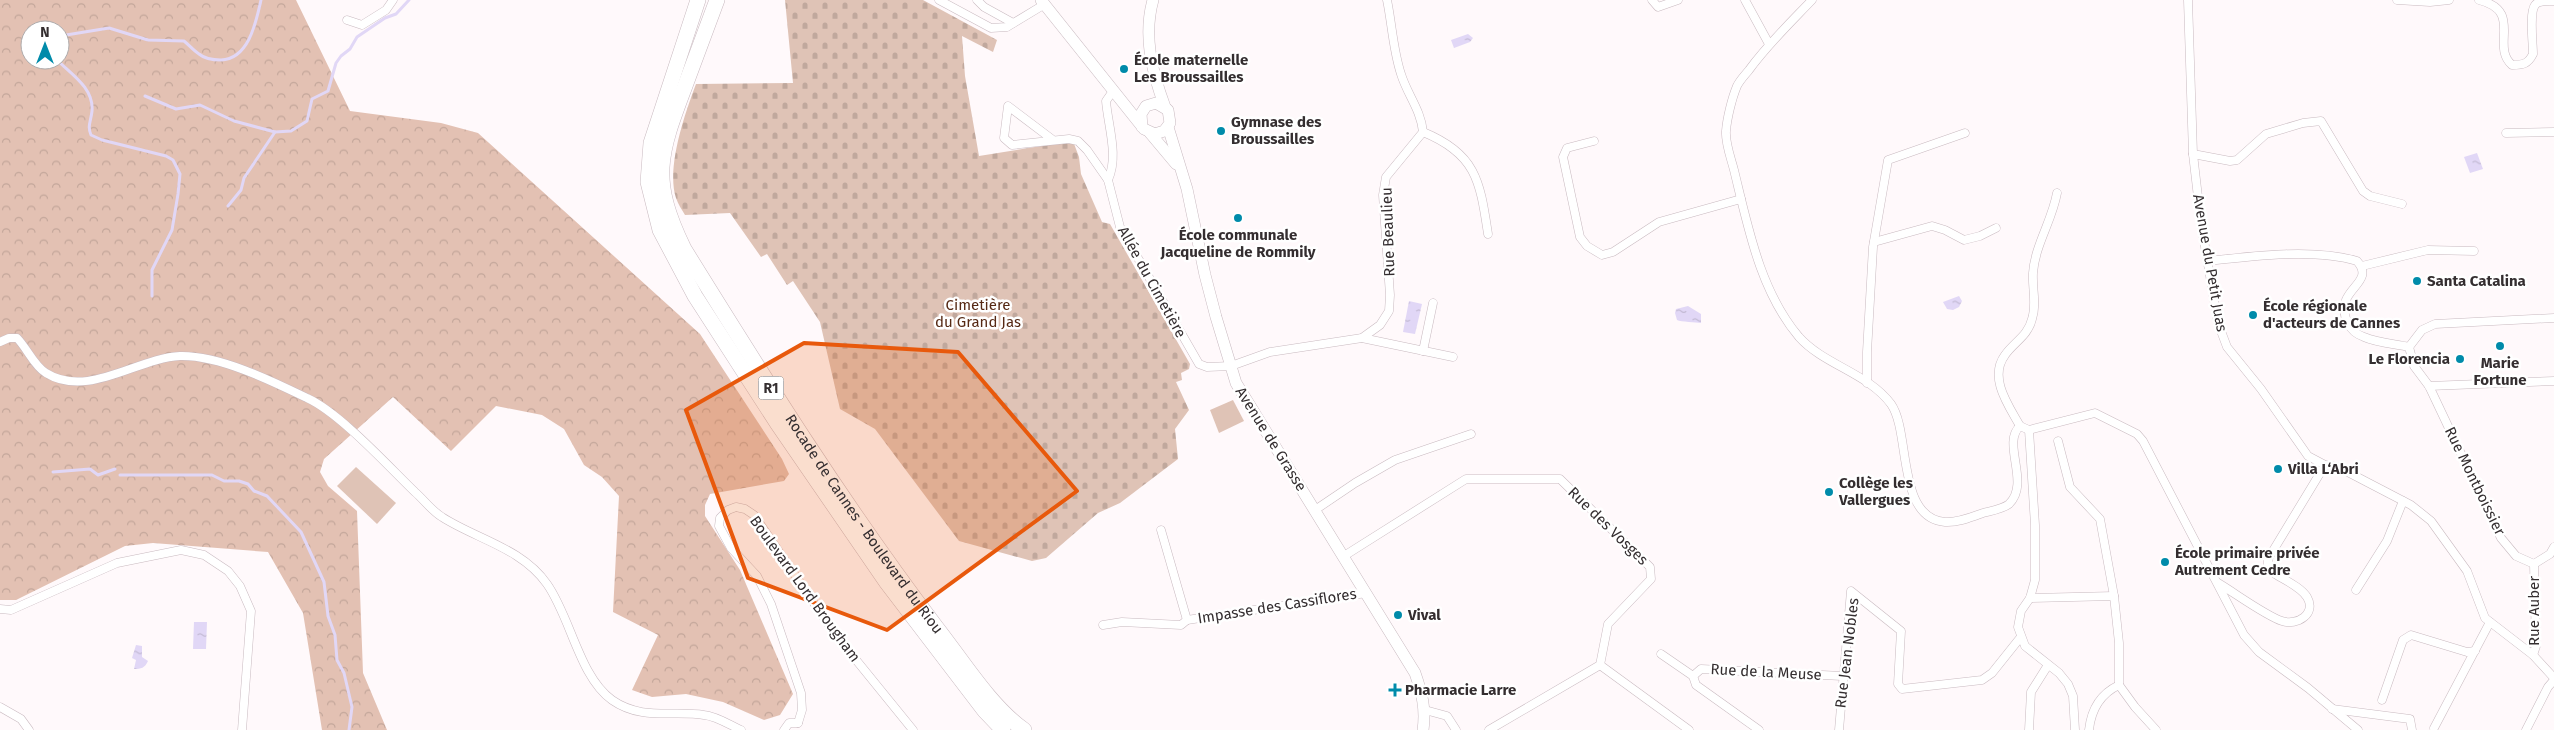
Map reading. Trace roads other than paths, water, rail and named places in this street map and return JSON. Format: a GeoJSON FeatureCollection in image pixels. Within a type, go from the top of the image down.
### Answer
{"type":"FeatureCollection","features":[{"type":"Feature","properties":{"kind":"highway","name":"Rocade de Cannes - Boulevard du Riou"},"geometry":{"type":"LineString","coordinates":[[698,0],[650,143],[648,182],[660,230],[700,304],[856,540],[984,710],[1003,730]]}},
{"type":"Feature","properties":{"kind":"highway","name":"Rocade de Cannes - Boulevard du Riou"},"geometry":{"type":"LineString","coordinates":[[716,0],[664,142],[662,184],[672,224],[684,249],[788,415],[887,561],[995,703],[1024,730]]}},
{"type":"Feature","properties":{"kind":"street"},"geometry":{"type":"LineString","coordinates":[[347,20],[362,25],[386,10],[393,0]]}},
{"type":"Feature","properties":{"kind":"street"},"geometry":{"type":"LineString","coordinates":[[940,0],[991,28],[1007,27],[1043,2]]}},
{"type":"Feature","properties":{"kind":"street"},"geometry":{"type":"LineString","coordinates":[[976,0],[984,8],[1013,23]]}},
{"type":"Feature","properties":{"kind":"street"},"geometry":{"type":"LineString","coordinates":[[1153,0],[1147,23],[1150,52],[1157,84],[1170,119],[1168,127],[1181,170]]}},
{"type":"Feature","properties":{"kind":"street"},"geometry":{"type":"LineString","coordinates":[[1387,0],[1400,71],[1406,91],[1422,117],[1423,132],[1440,139],[1464,157],[1477,179],[1488,234]]}},
{"type":"Feature","properties":{"kind":"street"},"geometry":{"type":"LineString","coordinates":[[1652,0],[1658,7],[1678,0]]}},
{"type":"Feature","properties":{"kind":"street"},"geometry":{"type":"LineString","coordinates":[[1744,0],[1769,44]]}},
{"type":"Feature","properties":{"kind":"street"},"geometry":{"type":"LineString","coordinates":[[1812,0],[1769,44],[1738,85],[1725,133],[1759,263],[1773,298],[1800,337],[1818,352],[1867,383],[1891,404],[1897,416],[1908,478],[1915,499],[1928,516],[1944,522],[1965,519],[2008,505],[2016,494],[2014,438],[2015,430],[2020,426]]}},
{"type":"Feature","properties":{"kind":"street","name":"Avenue du Petit Juas"},"geometry":{"type":"LineString","coordinates":[[2188,0],[2193,154],[2218,323],[2227,348],[2261,389],[2308,456],[2325,465],[2338,467],[2403,501],[2431,521],[2467,571],[2485,618],[2534,655],[2554,679]]}},
{"type":"Feature","properties":{"kind":"street"},"geometry":{"type":"LineString","coordinates":[[2397,0],[2430,2],[2449,0]]}},
{"type":"Feature","properties":{"kind":"street"},"geometry":{"type":"LineString","coordinates":[[2479,0],[2488,2],[2503,16],[2506,30],[2503,52],[2506,60],[2512,65],[2523,65],[2530,60],[2533,54],[2533,12],[2535,5],[2540,1],[2554,1]]}},
{"type":"Feature","properties":{"kind":"street","name":"Avenue de Grasse"},"geometry":{"type":"LineString","coordinates":[[1043,2],[1117,95],[1181,170],[1188,189],[1205,275],[1236,383],[1415,673],[1425,710],[1423,730]]}},
{"type":"Feature","properties":{"kind":"street"},"geometry":{"type":"LineString","coordinates":[[1157,84],[1140,118],[1146,130],[1160,133],[1168,127]]}},
{"type":"Feature","properties":{"kind":"street"},"geometry":{"type":"LineString","coordinates":[[1108,180],[1113,169],[1113,153],[1106,100],[1117,95]]}},
{"type":"Feature","properties":{"kind":"street","name":"Avenue de Grasse"},"geometry":{"type":"LineString","coordinates":[[1117,95],[1147,107]]}},
{"type":"Feature","properties":{"kind":"street","name":"Allée du Cimetière"},"geometry":{"type":"LineString","coordinates":[[1053,140],[1008,106],[1004,138],[1012,144],[1069,139],[1078,141],[1087,150],[1108,180],[1120,227],[1199,364],[1207,367],[1231,366]]}},
{"type":"Feature","properties":{"kind":"street"},"geometry":{"type":"LineString","coordinates":[[1147,107],[1165,107]]}},
{"type":"Feature","properties":{"kind":"street"},"geometry":{"type":"LineString","coordinates":[[2193,154],[2230,161],[2237,160],[2266,134],[2303,123],[2321,121],[2363,191],[2370,196],[2402,204]]}},
{"type":"Feature","properties":{"kind":"street","name":"Rue Beaulieu"},"geometry":{"type":"LineString","coordinates":[[1231,366],[1270,352],[1362,338],[1380,325],[1389,311],[1390,295],[1383,195],[1386,177],[1423,132]]}},
{"type":"Feature","properties":{"kind":"street"},"geometry":{"type":"LineString","coordinates":[[2506,133],[2554,132]]}},
{"type":"Feature","properties":{"kind":"street"},"geometry":{"type":"LineString","coordinates":[[1867,383],[1867,352],[1874,242],[1888,160],[1965,133]]}},
{"type":"Feature","properties":{"kind":"street"},"geometry":{"type":"LineString","coordinates":[[1594,141],[1567,148],[1564,157],[1580,237],[1596,253],[1602,255],[1614,252],[1659,222],[1741,199]]}},
{"type":"Feature","properties":{"kind":"street"},"geometry":{"type":"LineString","coordinates":[[2057,193],[2054,212],[2035,264],[2034,313],[2031,325],[2024,337],[2004,355],[1999,368],[1999,382],[2005,400],[2020,426],[2029,430],[2093,414],[2138,434],[2244,635],[2260,652],[2358,730]]}},
{"type":"Feature","properties":{"kind":"street"},"geometry":{"type":"LineString","coordinates":[[1874,242],[1932,226],[1946,230],[1964,240],[1980,236],[1996,228]]}},
{"type":"Feature","properties":{"kind":"street"},"geometry":{"type":"LineString","coordinates":[[2362,266],[2428,250],[2474,251]]}},
{"type":"Feature","properties":{"kind":"street"},"geometry":{"type":"LineString","coordinates":[[2208,261],[2305,255],[2357,260],[2362,266],[2362,276],[2346,300],[2344,316],[2350,329],[2363,337],[2409,347],[2422,330],[2435,324],[2554,318]]}},
{"type":"Feature","properties":{"kind":"street"},"geometry":{"type":"LineString","coordinates":[[1423,351],[1433,303]]}},
{"type":"Feature","properties":{"kind":"street"},"geometry":{"type":"LineString","coordinates":[[0,342],[9,338],[17,338],[44,372],[67,382],[93,379],[165,358],[195,357],[234,367],[310,398],[337,418],[440,516],[508,550],[547,583],[570,627],[585,667],[594,684],[613,701],[643,712],[662,715],[704,714],[741,730]]}},
{"type":"Feature","properties":{"kind":"street"},"geometry":{"type":"LineString","coordinates":[[1362,338],[1453,357]]}},
{"type":"Feature","properties":{"kind":"street","name":"Rue Montboissier"},"geometry":{"type":"LineString","coordinates":[[2409,347],[2414,366],[2429,386],[2501,538],[2516,556],[2534,564]]}},
{"type":"Feature","properties":{"kind":"street"},"geometry":{"type":"LineString","coordinates":[[2429,386],[2554,381]]}},
{"type":"Feature","properties":{"kind":"street"},"geometry":{"type":"LineString","coordinates":[[2029,430],[2035,526],[2035,580],[2030,598],[2021,612],[2018,627],[2020,638],[2025,646],[2059,673],[2068,684],[2073,696],[2075,730]]}},
{"type":"Feature","properties":{"kind":"street"},"geometry":{"type":"LineString","coordinates":[[1315,510],[1355,483],[1395,460],[1471,434]]}},
{"type":"Feature","properties":{"kind":"street"},"geometry":{"type":"LineString","coordinates":[[2058,441],[2070,487],[2100,519],[2114,596],[2119,643],[2119,685],[2135,707],[2156,730]]}},
{"type":"Feature","properties":{"kind":"street"},"geometry":{"type":"LineString","coordinates":[[2217,582],[2282,622],[2296,622],[2306,618],[2310,608],[2307,597],[2272,572],[2268,568],[2268,560],[2325,465]]}},
{"type":"Feature","properties":{"kind":"street","name":"Rue des Vosges"},"geometry":{"type":"LineString","coordinates":[[1344,556],[1466,479],[1560,479],[1650,568],[1652,574],[1651,579],[1608,624],[1600,666]]}},
{"type":"Feature","properties":{"kind":"street"},"geometry":{"type":"LineString","coordinates":[[2356,590],[2387,541],[2403,501]]}},
{"type":"Feature","properties":{"kind":"street","name":"Boulevard Lord Brougham"},"geometry":{"type":"LineString","coordinates":[[784,730],[789,723],[800,726],[802,693],[772,604],[757,576],[731,548],[719,526],[722,515],[736,508],[745,508],[754,515],[835,634],[914,730]]}},
{"type":"Feature","properties":{"kind":"street","name":"Impasse des Cassiflores"},"geometry":{"type":"LineString","coordinates":[[1161,530],[1188,620]]}},
{"type":"Feature","properties":{"kind":"street","name":"Rue Auber"},"geometry":{"type":"LineString","coordinates":[[2534,655],[2536,646],[2534,564],[2550,554],[2554,548]]}},
{"type":"Feature","properties":{"kind":"street"},"geometry":{"type":"LineString","coordinates":[[0,609],[11,610],[117,562],[180,550],[204,555],[228,570],[240,586],[251,611],[242,730]]}},
{"type":"Feature","properties":{"kind":"street","name":"Rue Jean Nobles"},"geometry":{"type":"LineString","coordinates":[[1839,730],[1842,676],[1851,591],[1901,631],[1898,684],[1902,688],[1982,680],[1992,673],[2020,638]]}},
{"type":"Feature","properties":{"kind":"street","name":"Impasse des Cassiflores"},"geometry":{"type":"LineString","coordinates":[[1103,625],[1122,622],[1180,625],[1188,620],[1366,593]]}},
{"type":"Feature","properties":{"kind":"street"},"geometry":{"type":"LineString","coordinates":[[2030,598],[2114,596]]}},
{"type":"Feature","properties":{"kind":"street"},"geometry":{"type":"LineString","coordinates":[[2434,728],[2490,622]]}},
{"type":"Feature","properties":{"kind":"street"},"geometry":{"type":"LineString","coordinates":[[2382,700],[2403,640],[2411,634],[2467,652],[2475,651]]}},
{"type":"Feature","properties":{"kind":"street"},"geometry":{"type":"LineString","coordinates":[[1661,654],[1693,676],[1696,685],[1759,730]]}},
{"type":"Feature","properties":{"kind":"street"},"geometry":{"type":"LineString","coordinates":[[2029,730],[2032,692],[2048,665]]}},
{"type":"Feature","properties":{"kind":"street"},"geometry":{"type":"LineString","coordinates":[[1488,730],[1600,666],[1689,730]]}},
{"type":"Feature","properties":{"kind":"street","name":"Rue de la Meuse"},"geometry":{"type":"LineString","coordinates":[[1693,676],[1700,669],[1842,676]]}},
{"type":"Feature","properties":{"kind":"street"},"geometry":{"type":"LineString","coordinates":[[2526,730],[2554,679]]}},
{"type":"Feature","properties":{"kind":"street"},"geometry":{"type":"LineString","coordinates":[[2089,730],[2093,709],[2113,688],[2119,685]]}},
{"type":"Feature","properties":{"kind":"street"},"geometry":{"type":"LineString","coordinates":[[0,707],[21,719],[29,730]]}},
{"type":"Feature","properties":{"kind":"street"},"geometry":{"type":"LineString","coordinates":[[2332,709],[2410,719],[2412,730]]}},
{"type":"Feature","properties":{"kind":"street"},"geometry":{"type":"LineString","coordinates":[[1425,710],[1447,716],[1456,730]]}},
{"type":"Feature","properties":{"kind":"water"},"geometry":{"type":"Polygon","coordinates":[[[1468,34],[1473,38],[1470,42],[1454,48],[1451,40],[1468,34]]]}},
{"type":"Feature","properties":{"kind":"water"},"geometry":{"type":"Polygon","coordinates":[[[2477,153],[2483,169],[2470,173],[2464,157],[2477,153]]]}},
{"type":"Feature","properties":{"kind":"water"},"geometry":{"type":"Polygon","coordinates":[[[1959,296],[1962,301],[1959,307],[1953,310],[1947,309],[1943,302],[1959,296]]]}},
{"type":"Feature","properties":{"kind":"water"},"geometry":{"type":"Polygon","coordinates":[[[1409,301],[1422,304],[1415,334],[1403,332],[1409,301]]]}},
{"type":"Feature","properties":{"kind":"water"},"geometry":{"type":"Polygon","coordinates":[[[1688,306],[1701,314],[1701,323],[1677,320],[1676,309],[1688,306]]]}},
{"type":"Feature","properties":{"kind":"water"},"geometry":{"type":"Polygon","coordinates":[[[194,622],[207,622],[206,649],[193,649],[194,622]]]}},
{"type":"Feature","properties":{"kind":"water"},"geometry":{"type":"Polygon","coordinates":[[[136,645],[142,646],[142,657],[148,661],[146,665],[139,669],[134,669],[136,660],[132,658],[136,645]]]}},
{"type":"Feature","properties":{"kind":"waterway"},"geometry":{"type":"LineString","coordinates":[[70,34],[109,28],[148,40],[184,41],[204,57],[221,60],[231,58],[245,46],[254,28],[261,0]]}},
{"type":"Feature","properties":{"kind":"waterway"},"geometry":{"type":"LineString","coordinates":[[228,206],[241,190],[244,178],[275,132],[291,131],[307,121],[312,99],[328,91],[336,63],[350,49],[357,37],[385,18],[396,14],[409,0]]}},
{"type":"Feature","properties":{"kind":"waterway"},"geometry":{"type":"LineString","coordinates":[[67,70],[85,88],[92,103],[89,126],[91,135],[102,140],[166,156],[173,160],[180,174],[172,230],[152,270],[152,296]]}},
{"type":"Feature","properties":{"kind":"waterway"},"geometry":{"type":"LineString","coordinates":[[145,96],[176,109],[200,105],[234,121],[275,132]]}},
{"type":"Feature","properties":{"kind":"waterway"},"geometry":{"type":"LineString","coordinates":[[53,472],[90,469],[98,475],[115,469]]}},
{"type":"Feature","properties":{"kind":"waterway"},"geometry":{"type":"LineString","coordinates":[[120,475],[212,475],[224,481],[239,481],[248,484],[254,491],[267,496],[301,532],[324,582],[328,616],[335,635],[337,660],[344,673],[352,707],[349,730]]}},
{"type":"Feature","properties":{"kind":"place","name":"École maternelle Les Broussailles"},"geometry":{"type":"Point","coordinates":[1124,69]}},
{"type":"Feature","properties":{"kind":"place","name":"Gymnase des Broussailles"},"geometry":{"type":"Point","coordinates":[1221,131]}},
{"type":"Feature","properties":{"kind":"place","name":"École communale Jacqueline de Rommily"},"geometry":{"type":"Point","coordinates":[1238,218]}},
{"type":"Feature","properties":{"kind":"place","name":"Santa Catalina"},"geometry":{"type":"Point","coordinates":[2417,281]}},
{"type":"Feature","properties":{"kind":"place","name":"École régionale d'acteurs de Cannes"},"geometry":{"type":"Point","coordinates":[2253,315]}},
{"type":"Feature","properties":{"kind":"place","name":"Marie Fortune"},"geometry":{"type":"Point","coordinates":[2500,346]}},
{"type":"Feature","properties":{"kind":"place","name":"Le Florencia"},"geometry":{"type":"Point","coordinates":[2460,359]}},
{"type":"Feature","properties":{"kind":"place","name":"Villa L‘Abri"},"geometry":{"type":"Point","coordinates":[2278,469]}},
{"type":"Feature","properties":{"kind":"place","name":"Collège les Vallergues"},"geometry":{"type":"Point","coordinates":[1829,492]}},
{"type":"Feature","properties":{"kind":"place","name":"École primaire privée Autrement Cedre"},"geometry":{"type":"Point","coordinates":[2165,562]}},
{"type":"Feature","properties":{"kind":"place","name":"Vival"},"geometry":{"type":"Point","coordinates":[1398,615]}},
{"type":"Feature","properties":{"kind":"place","name":"Pharmacie Larre"},"geometry":{"type":"Point","coordinates":[1395,690]}},
{"type":"Feature","properties":{"kind":"park label","name":"Cimetière du Grand Jas"},"geometry":{"type":"Point","coordinates":[978,314]}}]}
